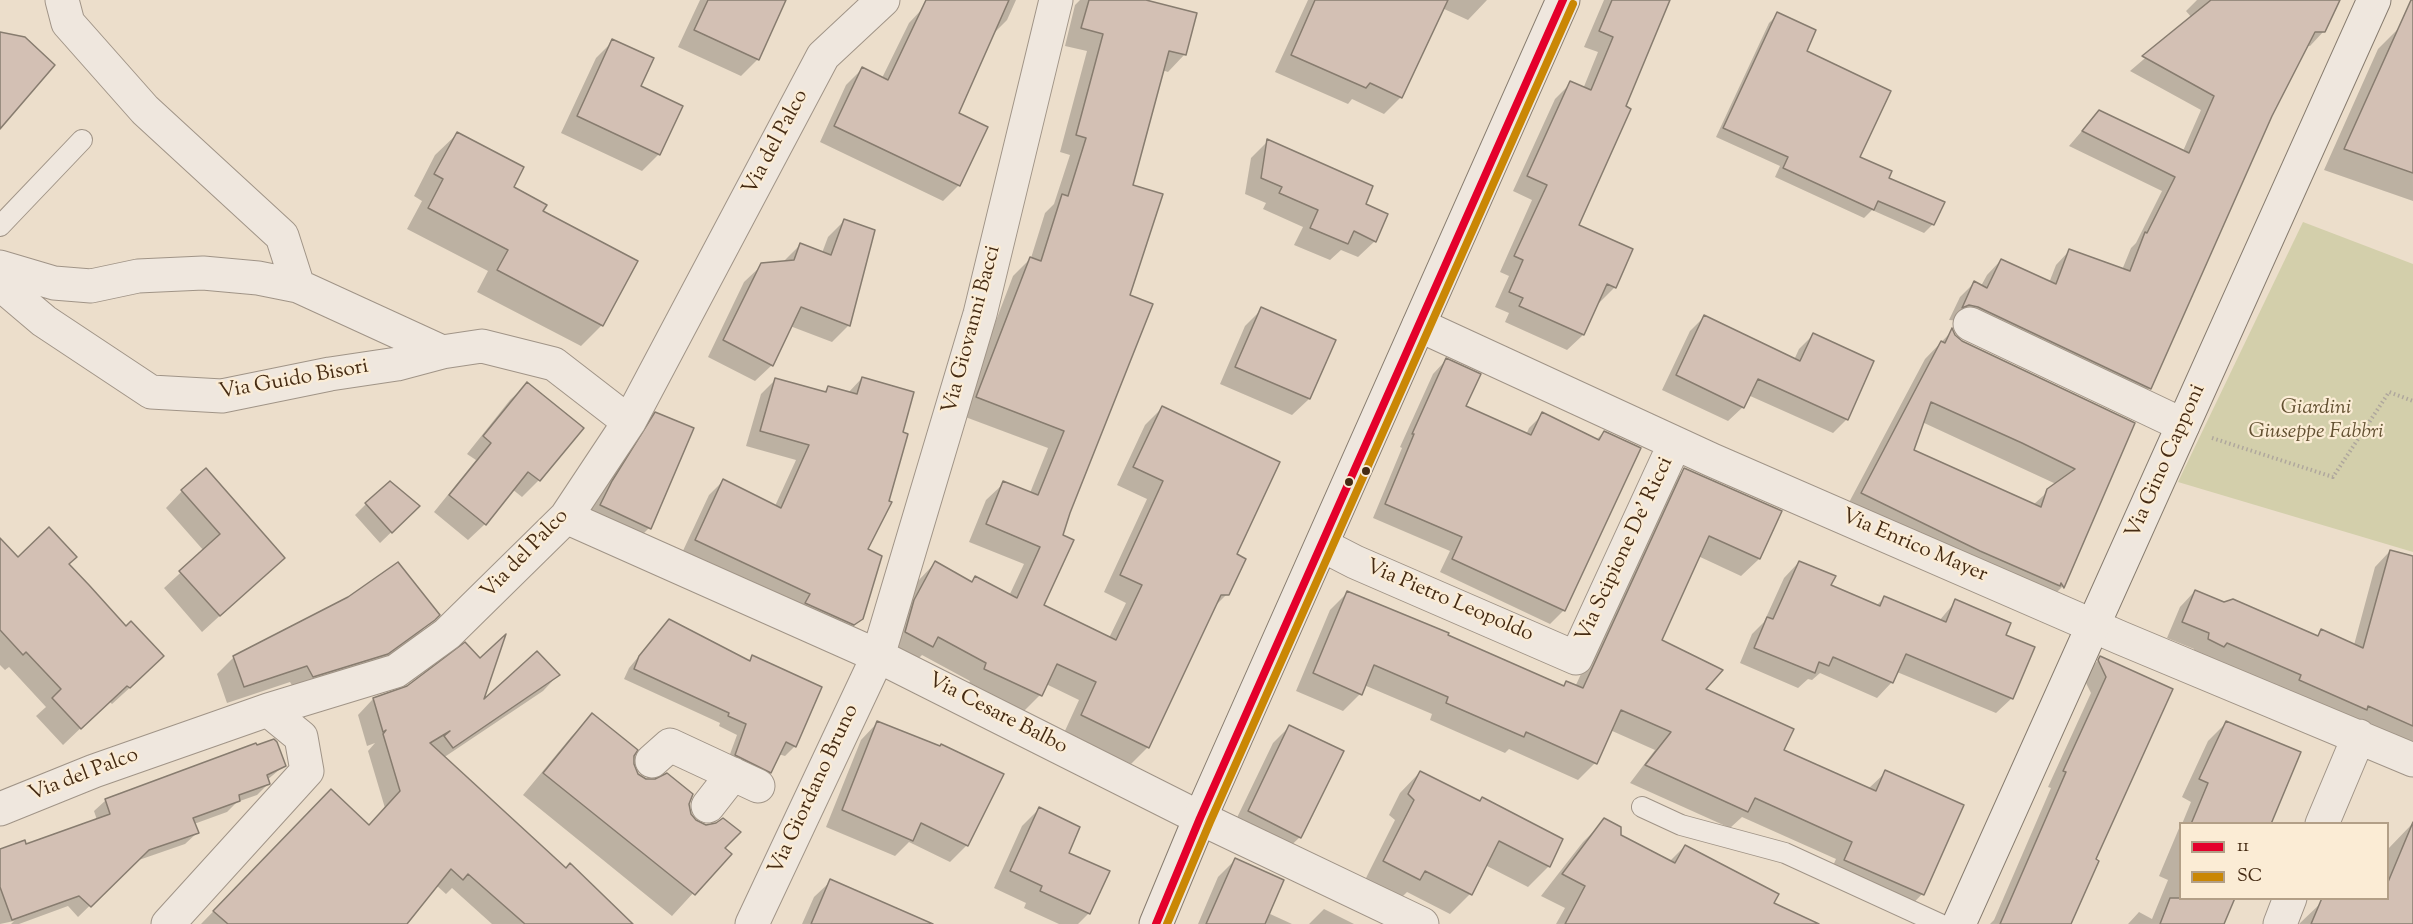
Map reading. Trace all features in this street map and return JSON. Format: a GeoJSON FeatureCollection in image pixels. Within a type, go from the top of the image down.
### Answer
{"type":"FeatureCollection","features":[{"type":"Feature","properties":{"kind":"street"},"geometry":{"type":"LineString","coordinates":[[62,0],[68,23],[145,110],[282,236],[298,286]]}},
{"type":"Feature","properties":{"kind":"street","name":"Via del Palco"},"geometry":{"type":"LineString","coordinates":[[0,808],[94,771],[268,710],[396,671],[447,634],[566,517],[629,422],[823,56],[883,0]]}},
{"type":"Feature","properties":{"kind":"street","name":"Via Giovanni Bacci"},"geometry":{"type":"LineString","coordinates":[[878,656],[980,314],[1056,0]]}},
{"type":"Feature","properties":{"kind":"street"},"geometry":{"type":"LineString","coordinates":[[1156,924],[1200,818],[1563,0]]}},
{"type":"Feature","properties":{"kind":"street","name":"Via Gino Capponi"},"geometry":{"type":"LineString","coordinates":[[1959,924],[2093,625],[2192,430],[2374,0]]}},
{"type":"Feature","properties":{"kind":"street"},"geometry":{"type":"LineString","coordinates":[[0,267],[54,283],[91,286],[138,276],[202,273],[258,278],[298,286],[442,352]]}},
{"type":"Feature","properties":{"kind":"street","name":"Via Guido Bisori"},"geometry":{"type":"LineString","coordinates":[[0,284],[45,321],[151,392],[222,396],[482,346],[555,363],[629,422]]}},
{"type":"Feature","properties":{"kind":"street","name":"Via Enrico Mayer"},"geometry":{"type":"LineString","coordinates":[[1419,324],[1675,443],[2093,625],[2413,760]]}},
{"type":"Feature","properties":{"kind":"street"},"geometry":{"type":"LineString","coordinates":[[1970,324],[2192,430]]}},
{"type":"Feature","properties":{"kind":"street","name":"Via Scipione De' Ricci"},"geometry":{"type":"LineString","coordinates":[[1576,657],[1675,443]]}},
{"type":"Feature","properties":{"kind":"street","name":"Via Cesare Balbo"},"geometry":{"type":"LineString","coordinates":[[566,517],[878,656],[1200,818],[1422,924]]}},
{"type":"Feature","properties":{"kind":"street","name":"Via Pietro Leopoldo"},"geometry":{"type":"LineString","coordinates":[[1322,545],[1576,657]]}},
{"type":"Feature","properties":{"kind":"street","name":"Via Giordano Bruno"},"geometry":{"type":"LineString","coordinates":[[752,924],[878,656]]}},
{"type":"Feature","properties":{"kind":"street"},"geometry":{"type":"LineString","coordinates":[[184,919],[307,771],[301,737],[268,710]]}},
{"type":"Feature","properties":{"kind":"street"},"geometry":{"type":"LineString","coordinates":[[2323,822],[2359,736]]}},
{"type":"Feature","properties":{"kind":"street"},"geometry":{"type":"LineString","coordinates":[[652,761],[670,745],[745,780],[708,806]]}},
{"type":"Feature","properties":{"kind":"street"},"geometry":{"type":"LineString","coordinates":[[2280,924],[2289,900]]}},
{"type":"Feature","properties":{"kind":"lane"},"geometry":{"type":"LineString","coordinates":[[0,226],[82,140]]}},
{"type":"Feature","properties":{"kind":"lane"},"geometry":{"type":"LineString","coordinates":[[1642,807],[1681,825],[1785,853],[1940,924]]}},
{"type":"Feature","properties":{"kind":"path"},"geometry":{"type":"LineString","coordinates":[[2192,430],[2333,477],[2389,392],[2413,401]]}},
{"type":"Feature","properties":{"kind":"green space","name":"Giardini Giuseppe Fabbri"},"geometry":{"type":"Polygon","coordinates":[[[2303,222],[2413,264],[2413,552],[2178,482],[2303,222]]]}},
{"type":"Feature","properties":{"kind":"building"},"geometry":{"type":"Polygon","coordinates":[[[708,0],[786,0],[759,60],[694,30],[708,0]]]}},
{"type":"Feature","properties":{"kind":"building"},"geometry":{"type":"Polygon","coordinates":[[[926,0],[1009,0],[959,113],[988,127],[960,186],[834,126],[862,67],[888,80],[926,0]]]}},
{"type":"Feature","properties":{"kind":"building"},"geometry":{"type":"Polygon","coordinates":[[[1089,0],[1146,0],[1197,13],[1186,55],[1169,51],[1133,185],[1163,194],[1130,295],[1153,304],[1070,513],[1063,535],[1074,540],[1044,605],[1116,640],[1142,585],[1120,575],[1163,481],[1133,467],[1162,406],[1280,462],[1237,554],[1246,559],[1229,595],[1221,595],[1149,748],[1081,715],[1096,682],[1057,664],[1042,696],[984,669],[986,663],[938,637],[933,647],[905,632],[914,600],[935,561],[972,582],[975,576],[1017,598],[1040,547],[986,524],[1003,481],[1038,495],[1064,431],[976,397],[1030,257],[1041,261],[1062,194],[1068,196],[1086,138],[1076,135],[1103,34],[1081,28],[1089,0]]]}},
{"type":"Feature","properties":{"kind":"building"},"geometry":{"type":"Polygon","coordinates":[[[1315,0],[1448,0],[1402,98],[1370,83],[1366,88],[1291,55],[1315,0]]]}},
{"type":"Feature","properties":{"kind":"building"},"geometry":{"type":"Polygon","coordinates":[[[1612,0],[1670,0],[1626,106],[1631,109],[1579,225],[1633,249],[1616,288],[1607,284],[1584,335],[1519,306],[1523,298],[1509,292],[1523,260],[1514,256],[1547,185],[1527,176],[1570,81],[1591,90],[1613,37],[1599,31],[1612,0]]]}},
{"type":"Feature","properties":{"kind":"building"},"geometry":{"type":"Polygon","coordinates":[[[2211,0],[2340,0],[2325,32],[2315,32],[2272,116],[2151,389],[1978,307],[1969,305],[1962,308],[1974,281],[1987,288],[2001,259],[2056,284],[2069,249],[2130,271],[2145,232],[2147,233],[2175,177],[2082,131],[2099,110],[2189,153],[2214,96],[2142,56],[2211,0]]]}},
{"type":"Feature","properties":{"kind":"building"},"geometry":{"type":"Polygon","coordinates":[[[2411,0],[2413,0],[2413,173],[2344,149],[2411,0]]]}},
{"type":"Feature","properties":{"kind":"building"},"geometry":{"type":"Polygon","coordinates":[[[1777,12],[1816,30],[1807,51],[1891,91],[1860,157],[1892,171],[1889,178],[1945,202],[1934,225],[1878,201],[1874,210],[1783,168],[1788,157],[1723,128],[1777,12]]]}},
{"type":"Feature","properties":{"kind":"building"},"geometry":{"type":"Polygon","coordinates":[[[0,32],[25,37],[55,65],[0,129],[0,32]]]}},
{"type":"Feature","properties":{"kind":"building"},"geometry":{"type":"Polygon","coordinates":[[[612,39],[654,58],[641,86],[683,106],[660,155],[577,116],[612,39]]]}},
{"type":"Feature","properties":{"kind":"building"},"geometry":{"type":"Polygon","coordinates":[[[457,132],[524,167],[514,187],[547,205],[543,211],[638,261],[603,326],[497,270],[508,250],[428,208],[443,179],[434,174],[457,132]]]}},
{"type":"Feature","properties":{"kind":"building"},"geometry":{"type":"Polygon","coordinates":[[[1267,139],[1373,186],[1366,204],[1388,214],[1376,242],[1354,231],[1348,244],[1310,228],[1318,210],[1279,193],[1282,187],[1261,178],[1267,139]]]}},
{"type":"Feature","properties":{"kind":"building"},"geometry":{"type":"Polygon","coordinates":[[[844,219],[875,230],[850,326],[801,307],[773,366],[723,340],[761,263],[794,260],[800,243],[831,255],[844,219]]]}},
{"type":"Feature","properties":{"kind":"building"},"geometry":{"type":"Polygon","coordinates":[[[1261,307],[1336,340],[1310,399],[1235,367],[1261,307]]]}},
{"type":"Feature","properties":{"kind":"building"},"geometry":{"type":"Polygon","coordinates":[[[1704,315],[1800,361],[1813,333],[1874,361],[1848,420],[1758,379],[1744,408],[1676,375],[1704,315]]]}},
{"type":"Feature","properties":{"kind":"building"},"geometry":{"type":"Polygon","coordinates":[[[1952,328],[1955,335],[1962,341],[2135,423],[2064,588],[2061,583],[2060,586],[1980,551],[1861,493],[1941,341],[1945,343],[1952,328]],[[1931,402],[1914,450],[2041,507],[2047,489],[2075,469],[1931,402]]]}},
{"type":"Feature","properties":{"kind":"building"},"geometry":{"type":"Polygon","coordinates":[[[1446,358],[1481,374],[1466,406],[1531,435],[1542,412],[1599,440],[1604,431],[1641,448],[1565,611],[1452,559],[1462,537],[1385,504],[1414,434],[1412,434],[1446,358]]]}},
{"type":"Feature","properties":{"kind":"building"},"geometry":{"type":"Polygon","coordinates":[[[862,377],[914,392],[903,432],[908,434],[889,501],[892,502],[868,549],[882,556],[863,619],[854,625],[805,603],[810,594],[695,540],[723,479],[781,508],[809,445],[760,431],[775,378],[826,392],[828,386],[857,394],[862,377]]]}},
{"type":"Feature","properties":{"kind":"building"},"geometry":{"type":"Polygon","coordinates":[[[527,382],[584,428],[540,481],[528,472],[486,525],[449,495],[491,443],[483,436],[527,382]]]}},
{"type":"Feature","properties":{"kind":"building"},"geometry":{"type":"Polygon","coordinates":[[[655,412],[694,428],[651,529],[600,505],[612,481],[655,412]]]}},
{"type":"Feature","properties":{"kind":"building"},"geometry":{"type":"Polygon","coordinates":[[[206,468],[285,558],[220,616],[179,571],[220,534],[181,490],[206,468]]]}},
{"type":"Feature","properties":{"kind":"building"},"geometry":{"type":"Polygon","coordinates":[[[1684,468],[1782,511],[1760,559],[1709,536],[1662,640],[1723,670],[1706,689],[1794,729],[1784,750],[1876,791],[1885,770],[1964,805],[1924,895],[1844,860],[1852,842],[1755,798],[1748,812],[1645,765],[1671,732],[1621,710],[1597,764],[1526,732],[1524,737],[1446,703],[1448,697],[1374,665],[1362,695],[1313,673],[1347,591],[1449,633],[1448,635],[1564,686],[1566,681],[1583,688],[1684,468]]]}},
{"type":"Feature","properties":{"kind":"building"},"geometry":{"type":"Polygon","coordinates":[[[390,481],[420,506],[392,533],[365,503],[390,481]]]}},
{"type":"Feature","properties":{"kind":"building"},"geometry":{"type":"Polygon","coordinates":[[[49,527],[77,557],[69,564],[126,626],[131,621],[164,656],[130,688],[127,686],[81,729],[52,698],[61,689],[26,652],[23,655],[0,630],[0,538],[18,557],[49,527]]]}},
{"type":"Feature","properties":{"kind":"building"},"geometry":{"type":"Polygon","coordinates":[[[2390,550],[2413,556],[2413,726],[2368,706],[2367,710],[2299,680],[2301,675],[2227,643],[2224,647],[2208,639],[2209,633],[2182,622],[2195,590],[2224,602],[2233,599],[2318,636],[2321,629],[2363,648],[2390,550]]]}},
{"type":"Feature","properties":{"kind":"building"},"geometry":{"type":"Polygon","coordinates":[[[1799,561],[1836,576],[1831,585],[1880,606],[1884,596],[1946,622],[1955,599],[2011,623],[2006,635],[2035,647],[2013,699],[1906,654],[1893,683],[1833,657],[1829,666],[1819,662],[1815,673],[1754,648],[1767,617],[1773,619],[1799,561]]]}},
{"type":"Feature","properties":{"kind":"building"},"geometry":{"type":"Polygon","coordinates":[[[398,562],[440,615],[435,620],[388,654],[313,677],[307,666],[244,687],[233,656],[348,597],[398,562]]]}},
{"type":"Feature","properties":{"kind":"building"},"geometry":{"type":"Polygon","coordinates":[[[669,619],[750,661],[752,655],[822,687],[796,747],[786,742],[771,773],[735,755],[746,724],[728,716],[729,713],[634,669],[639,656],[669,619]]]}},
{"type":"Feature","properties":{"kind":"building"},"geometry":{"type":"Polygon","coordinates":[[[506,634],[484,699],[537,651],[560,675],[453,748],[444,736],[450,731],[430,743],[566,868],[570,863],[633,924],[525,924],[468,874],[463,880],[451,869],[407,924],[228,924],[213,911],[331,789],[369,825],[400,791],[383,734],[386,730],[383,732],[373,698],[407,686],[465,642],[480,658],[506,634]]]}},
{"type":"Feature","properties":{"kind":"building"},"geometry":{"type":"Polygon","coordinates":[[[2100,656],[2173,689],[2096,859],[2099,861],[2071,924],[2000,924],[2066,772],[2063,771],[2106,677],[2098,660],[2100,656]]]}},
{"type":"Feature","properties":{"kind":"building"},"geometry":{"type":"Polygon","coordinates":[[[592,713],[638,750],[634,756],[634,764],[638,774],[646,779],[655,779],[667,773],[693,794],[689,804],[691,814],[696,820],[706,825],[716,823],[723,818],[741,832],[725,848],[732,854],[695,895],[543,773],[592,713]]]}},
{"type":"Feature","properties":{"kind":"building"},"geometry":{"type":"Polygon","coordinates":[[[877,721],[940,746],[941,744],[1004,774],[968,846],[921,823],[913,841],[842,810],[877,721]]]}},
{"type":"Feature","properties":{"kind":"building"},"geometry":{"type":"Polygon","coordinates":[[[2226,721],[2301,752],[2272,822],[2192,822],[2208,783],[2199,779],[2226,721]]]}},
{"type":"Feature","properties":{"kind":"building"},"geometry":{"type":"Polygon","coordinates":[[[1289,725],[1344,751],[1301,838],[1248,811],[1289,725]]]}},
{"type":"Feature","properties":{"kind":"building"},"geometry":{"type":"Polygon","coordinates":[[[274,739],[286,766],[267,775],[270,784],[239,795],[240,801],[193,818],[199,833],[149,850],[91,907],[79,896],[12,920],[0,887],[0,849],[25,840],[26,844],[110,814],[105,799],[256,743],[257,745],[274,739]]]}},
{"type":"Feature","properties":{"kind":"building"},"geometry":{"type":"Polygon","coordinates":[[[1420,771],[1480,801],[1482,797],[1563,839],[1550,867],[1499,841],[1472,895],[1425,871],[1420,880],[1383,861],[1414,800],[1408,794],[1420,771]]]}},
{"type":"Feature","properties":{"kind":"building"},"geometry":{"type":"Polygon","coordinates":[[[1039,807],[1080,827],[1069,853],[1110,871],[1090,914],[1040,891],[1042,886],[1010,871],[1039,807]]]}},
{"type":"Feature","properties":{"kind":"building"},"geometry":{"type":"Polygon","coordinates":[[[1604,818],[1621,827],[1621,835],[1675,863],[1685,845],[1779,894],[1774,903],[1819,924],[1565,924],[1585,886],[1562,874],[1604,818]]]}},
{"type":"Feature","properties":{"kind":"building"},"geometry":{"type":"Polygon","coordinates":[[[2413,822],[2413,924],[2311,924],[2321,900],[2389,900],[2389,880],[2413,822]]]}},
{"type":"Feature","properties":{"kind":"building"},"geometry":{"type":"Polygon","coordinates":[[[1235,858],[1284,880],[1265,924],[1206,924],[1235,858]]]}},
{"type":"Feature","properties":{"kind":"building"},"geometry":{"type":"Polygon","coordinates":[[[830,879],[933,924],[811,924],[830,879]]]}},
{"type":"Feature","properties":{"kind":"building"},"geometry":{"type":"Polygon","coordinates":[[[2170,898],[2234,900],[2224,924],[2160,924],[2170,898]]]}},
{"type":"Feature","properties":{"kind":"transit line","name":"11"},"geometry":{"type":"LineString","coordinates":[[1156,924],[1200,818],[1563,0]]}},
{"type":"Feature","properties":{"kind":"transit line","name":"SC"},"geometry":{"type":"LineString","coordinates":[[1167,924],[1210,822],[1573,4]]}}]}
